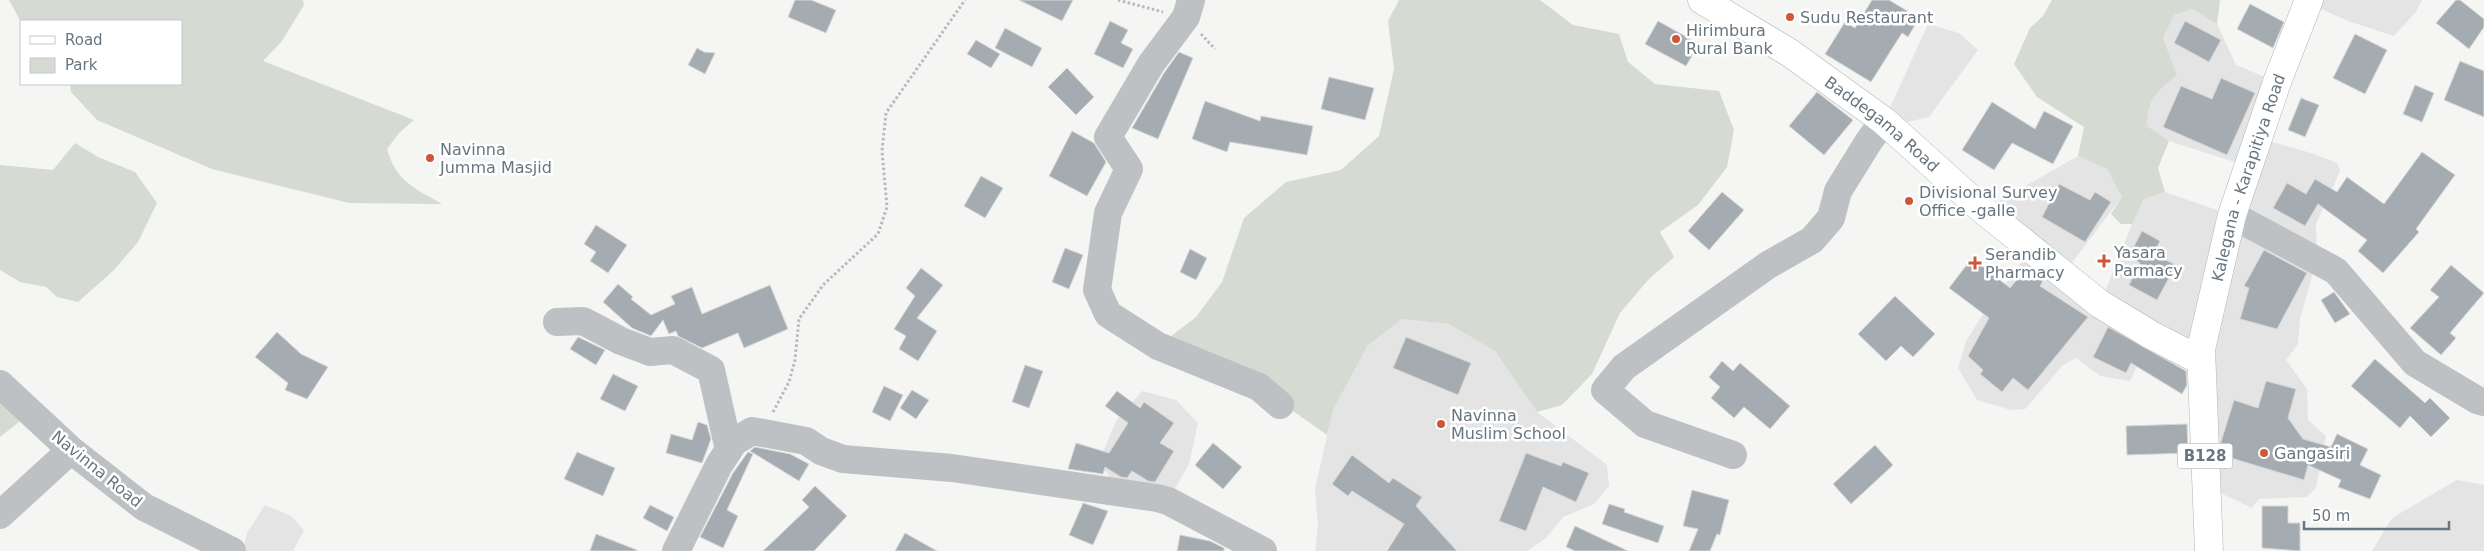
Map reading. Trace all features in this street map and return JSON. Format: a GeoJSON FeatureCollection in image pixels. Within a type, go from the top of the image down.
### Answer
{"type":"FeatureCollection","features":[{"type":"Feature","properties":{"kind":"main road","name":"Baddegama Road"},"geometry":{"type":"LineString","coordinates":[[1702,0],[1790,53],[1884,121],[1983,210],[2100,304],[2151,335],[2200,360]]}},
{"type":"Feature","properties":{"kind":"main road","name":"Kalegana - Karapitiya Road"},"geometry":{"type":"LineString","coordinates":[[2200,360],[2215,281],[2232,215],[2273,91],[2308,0]]}},
{"type":"Feature","properties":{"kind":"main road","name":"B128"},"geometry":{"type":"LineString","coordinates":[[2200,360],[2209,551]]}},
{"type":"Feature","properties":{"kind":"street"},"geometry":{"type":"LineString","coordinates":[[1189,9],[1151,64],[1108,137],[1129,169],[1108,212],[1097,290],[1108,314],[1158,346],[1259,387],[1280,405]]}},
{"type":"Feature","properties":{"kind":"street"},"geometry":{"type":"LineString","coordinates":[[1733,455],[1645,424],[1606,390],[1624,367],[1768,265],[1812,240],[1831,218],[1838,192],[1869,141],[1884,121]]}},
{"type":"Feature","properties":{"kind":"street"},"geometry":{"type":"LineString","coordinates":[[2232,215],[2336,270],[2415,363],[2477,400],[2484,402]]}},
{"type":"Feature","properties":{"kind":"street"},"geometry":{"type":"LineString","coordinates":[[557,322],[583,321],[621,341],[650,352],[673,350],[711,370],[729,450]]}},
{"type":"Feature","properties":{"kind":"street","name":"Navinna Road"},"geometry":{"type":"LineString","coordinates":[[0,384],[71,450],[144,507],[232,551]]}},
{"type":"Feature","properties":{"kind":"street"},"geometry":{"type":"LineString","coordinates":[[676,551],[719,465],[734,442],[752,431],[806,441],[821,451],[843,459],[952,468],[1157,498],[1263,551]]}},
{"type":"Feature","properties":{"kind":"street"},"geometry":{"type":"LineString","coordinates":[[0,515],[71,450]]}},
{"type":"Feature","properties":{"kind":"path"},"geometry":{"type":"LineString","coordinates":[[763,432],[789,382],[799,319],[823,285],[878,234],[887,207],[882,150],[886,113],[964,0]]}},
{"type":"Feature","properties":{"kind":"path"},"geometry":{"type":"LineString","coordinates":[[1118,0],[1189,9]]}},
{"type":"Feature","properties":{"kind":"shaded area"},"geometry":{"type":"Polygon","coordinates":[[[2301,0],[2422,0],[2416,12],[2394,36],[2348,21],[2301,0]]]}},
{"type":"Feature","properties":{"kind":"shaded area"},"geometry":{"type":"Polygon","coordinates":[[[2192,9],[2217,24],[2236,65],[2277,82],[2257,138],[2311,153],[2337,163],[2340,171],[2316,224],[2317,258],[2300,319],[2298,344],[2286,360],[2307,389],[2308,420],[2326,436],[2316,488],[2306,497],[2259,499],[2252,508],[2206,486],[2202,356],[2151,336],[2130,381],[2100,376],[2076,358],[2063,365],[2025,409],[2011,410],[1977,400],[1958,368],[1966,341],[1987,308],[2032,249],[1983,210],[2078,156],[2107,169],[2122,197],[2064,273],[2100,304],[2144,199],[2165,192],[2231,215],[2247,166],[2169,141],[2147,126],[2147,110],[2153,95],[2177,75],[2163,38],[2174,15],[2192,9]]]}},
{"type":"Feature","properties":{"kind":"shaded area"},"geometry":{"type":"Polygon","coordinates":[[[1928,24],[1959,33],[1978,50],[1929,117],[1890,126],[1884,121],[1928,24]]]}},
{"type":"Feature","properties":{"kind":"shaded area","name":"Navinna Muslim School"},"geometry":{"type":"Polygon","coordinates":[[[1402,319],[1449,324],[1495,351],[1537,412],[1607,465],[1609,486],[1594,504],[1563,517],[1546,538],[1527,551],[1315,551],[1318,526],[1315,489],[1333,410],[1368,345],[1402,319]]]}},
{"type":"Feature","properties":{"kind":"shaded area"},"geometry":{"type":"Polygon","coordinates":[[[1142,391],[1176,400],[1198,423],[1189,464],[1168,501],[1113,491],[1108,474],[1098,464],[1116,421],[1142,391]]]}},
{"type":"Feature","properties":{"kind":"shaded area"},"geometry":{"type":"Polygon","coordinates":[[[2457,480],[2484,485],[2484,551],[2372,551],[2392,518],[2457,480]]]}},
{"type":"Feature","properties":{"kind":"shaded area"},"geometry":{"type":"Polygon","coordinates":[[[265,505],[291,516],[304,530],[293,551],[243,551],[247,533],[265,505]]]}},
{"type":"Feature","properties":{"kind":"green space"},"geometry":{"type":"Polygon","coordinates":[[[9,0],[303,0],[304,5],[282,41],[263,61],[414,120],[399,133],[387,149],[395,169],[407,182],[442,204],[349,203],[212,169],[97,120],[71,92],[70,85],[182,85],[182,20],[20,20],[9,0]]]}},
{"type":"Feature","properties":{"kind":"green space"},"geometry":{"type":"Polygon","coordinates":[[[1399,0],[1540,0],[1573,25],[1619,34],[1628,62],[1655,84],[1719,91],[1734,130],[1727,167],[1698,205],[1660,232],[1674,257],[1648,280],[1620,313],[1592,374],[1562,405],[1537,412],[1495,351],[1449,324],[1402,319],[1368,345],[1333,410],[1327,435],[1259,387],[1158,346],[1196,317],[1222,282],[1244,218],[1286,182],[1341,170],[1379,136],[1394,69],[1388,21],[1399,0]]]}},
{"type":"Feature","properties":{"kind":"green space"},"geometry":{"type":"Polygon","coordinates":[[[2052,0],[2220,0],[2217,24],[2192,9],[2174,15],[2163,38],[2177,75],[2154,96],[2147,116],[2147,126],[2169,141],[2158,168],[2165,192],[2144,199],[2132,224],[2121,224],[2111,214],[2122,197],[2107,169],[2078,156],[2084,127],[2037,97],[2014,64],[2030,28],[2043,16],[2052,0]]]}},
{"type":"Feature","properties":{"kind":"green space"},"geometry":{"type":"Polygon","coordinates":[[[75,143],[98,157],[135,172],[157,203],[138,242],[113,271],[78,302],[57,297],[46,287],[20,282],[0,270],[0,165],[53,170],[75,143]]]}},
{"type":"Feature","properties":{"kind":"green space"},"geometry":{"type":"Polygon","coordinates":[[[0,384],[30,413],[0,437],[0,384]]]}},
{"type":"Feature","properties":{"kind":"building"},"geometry":{"type":"Polygon","coordinates":[[[795,0],[811,0],[836,10],[826,33],[788,17],[795,0]]]}},
{"type":"Feature","properties":{"kind":"building"},"geometry":{"type":"Polygon","coordinates":[[[1019,0],[1073,0],[1062,21],[1019,0]]]}},
{"type":"Feature","properties":{"kind":"building"},"geometry":{"type":"Polygon","coordinates":[[[1872,0],[1889,0],[1919,18],[1908,37],[1902,33],[1871,82],[1825,54],[1845,22],[1855,28],[1872,0]]]}},
{"type":"Feature","properties":{"kind":"building"},"geometry":{"type":"Polygon","coordinates":[[[2456,0],[2460,0],[2484,19],[2484,27],[2469,49],[2436,23],[2456,0]]]}},
{"type":"Feature","properties":{"kind":"building"},"geometry":{"type":"Polygon","coordinates":[[[2250,4],[2284,22],[2273,48],[2237,29],[2250,4]]]}},
{"type":"Feature","properties":{"kind":"building"},"geometry":{"type":"Polygon","coordinates":[[[1110,21],[1128,30],[1121,43],[1133,49],[1123,68],[1094,54],[1110,21]]]}},
{"type":"Feature","properties":{"kind":"building"},"geometry":{"type":"Polygon","coordinates":[[[1658,21],[1699,44],[1686,66],[1645,44],[1658,21]]]}},
{"type":"Feature","properties":{"kind":"building"},"geometry":{"type":"Polygon","coordinates":[[[2185,21],[2221,40],[2209,62],[2174,43],[2185,21]]]}},
{"type":"Feature","properties":{"kind":"building"},"geometry":{"type":"Polygon","coordinates":[[[1005,28],[1042,48],[1032,67],[995,48],[1005,28]]]}},
{"type":"Feature","properties":{"kind":"building"},"geometry":{"type":"Polygon","coordinates":[[[2355,34],[2387,50],[2365,94],[2333,78],[2355,34]]]}},
{"type":"Feature","properties":{"kind":"building"},"geometry":{"type":"Polygon","coordinates":[[[976,40],[1000,54],[991,68],[967,54],[976,40]]]}},
{"type":"Feature","properties":{"kind":"building"},"geometry":{"type":"Polygon","coordinates":[[[697,48],[704,52],[715,53],[705,74],[688,65],[697,48]]]}},
{"type":"Feature","properties":{"kind":"building"},"geometry":{"type":"Polygon","coordinates":[[[1179,52],[1193,58],[1158,139],[1132,128],[1164,73],[1179,52]]]}},
{"type":"Feature","properties":{"kind":"building"},"geometry":{"type":"Polygon","coordinates":[[[2460,61],[2484,71],[2484,117],[2444,100],[2460,61]]]}},
{"type":"Feature","properties":{"kind":"building"},"geometry":{"type":"Polygon","coordinates":[[[1067,68],[1094,97],[1076,115],[1048,87],[1067,68]]]}},
{"type":"Feature","properties":{"kind":"building"},"geometry":{"type":"Polygon","coordinates":[[[1329,77],[1374,88],[1365,120],[1321,109],[1329,77]]]}},
{"type":"Feature","properties":{"kind":"building"},"geometry":{"type":"Polygon","coordinates":[[[2221,78],[2255,93],[2227,155],[2163,127],[2181,86],[2212,99],[2221,78]]]}},
{"type":"Feature","properties":{"kind":"building"},"geometry":{"type":"Polygon","coordinates":[[[2415,85],[2434,93],[2422,122],[2403,114],[2415,85]]]}},
{"type":"Feature","properties":{"kind":"building"},"geometry":{"type":"Polygon","coordinates":[[[1817,92],[1853,120],[1824,155],[1789,126],[1817,92]]]}},
{"type":"Feature","properties":{"kind":"building"},"geometry":{"type":"Polygon","coordinates":[[[2301,98],[2319,105],[2305,137],[2288,130],[2301,98]]]}},
{"type":"Feature","properties":{"kind":"building"},"geometry":{"type":"Polygon","coordinates":[[[1205,101],[1260,121],[1261,116],[1313,126],[1307,155],[1230,142],[1227,152],[1192,139],[1205,101]]]}},
{"type":"Feature","properties":{"kind":"building"},"geometry":{"type":"Polygon","coordinates":[[[1992,102],[2035,129],[2044,111],[2073,126],[2053,164],[2012,143],[1994,170],[1962,150],[1992,102]]]}},
{"type":"Feature","properties":{"kind":"building"},"geometry":{"type":"Polygon","coordinates":[[[1072,131],[1094,143],[1106,162],[1087,196],[1049,176],[1072,131]]]}},
{"type":"Feature","properties":{"kind":"building"},"geometry":{"type":"Polygon","coordinates":[[[2422,152],[2455,175],[2416,229],[2419,232],[2383,273],[2358,251],[2367,240],[2318,204],[2305,226],[2273,208],[2287,183],[2306,194],[2315,179],[2337,192],[2347,177],[2384,204],[2422,152]]]}},
{"type":"Feature","properties":{"kind":"building"},"geometry":{"type":"Polygon","coordinates":[[[981,176],[1003,188],[985,218],[964,206],[981,176]]]}},
{"type":"Feature","properties":{"kind":"building"},"geometry":{"type":"Polygon","coordinates":[[[2059,184],[2090,200],[2095,192],[2111,202],[2085,242],[2042,217],[2059,184]]]}},
{"type":"Feature","properties":{"kind":"building"},"geometry":{"type":"Polygon","coordinates":[[[1722,192],[1744,210],[1709,250],[1688,231],[1722,192]]]}},
{"type":"Feature","properties":{"kind":"building"},"geometry":{"type":"Polygon","coordinates":[[[596,225],[627,245],[608,273],[590,261],[596,252],[584,244],[596,225]]]}},
{"type":"Feature","properties":{"kind":"building"},"geometry":{"type":"Polygon","coordinates":[[[2142,231],[2160,241],[2153,254],[2176,265],[2157,300],[2129,285],[2140,263],[2129,256],[2142,231]]]}},
{"type":"Feature","properties":{"kind":"building"},"geometry":{"type":"Polygon","coordinates":[[[1065,248],[1083,255],[1069,289],[1052,282],[1065,248]]]}},
{"type":"Feature","properties":{"kind":"building"},"geometry":{"type":"Polygon","coordinates":[[[1190,249],[1207,258],[1196,280],[1180,272],[1190,249]]]}},
{"type":"Feature","properties":{"kind":"building"},"geometry":{"type":"Polygon","coordinates":[[[2264,250],[2307,273],[2277,329],[2240,319],[2249,288],[2244,286],[2264,250]]]}},
{"type":"Feature","properties":{"kind":"building"},"geometry":{"type":"Polygon","coordinates":[[[1972,258],[2010,288],[2028,266],[2044,279],[2040,286],[2088,317],[2028,390],[2013,378],[2002,392],[1980,374],[1983,370],[1968,356],[1989,318],[1949,288],[1972,258]]]}},
{"type":"Feature","properties":{"kind":"building"},"geometry":{"type":"Polygon","coordinates":[[[2451,265],[2484,293],[2450,333],[2456,338],[2441,355],[2410,328],[2439,297],[2430,290],[2451,265]]]}},
{"type":"Feature","properties":{"kind":"building"},"geometry":{"type":"Polygon","coordinates":[[[921,268],[943,285],[917,318],[937,331],[918,361],[899,349],[906,336],[894,329],[915,296],[906,288],[921,268]]]}},
{"type":"Feature","properties":{"kind":"building"},"geometry":{"type":"Polygon","coordinates":[[[618,284],[633,297],[631,299],[651,315],[675,304],[671,296],[692,287],[702,314],[770,285],[788,329],[744,348],[738,333],[702,348],[678,336],[676,331],[669,334],[663,320],[651,336],[632,328],[603,302],[618,284]]]}},
{"type":"Feature","properties":{"kind":"building"},"geometry":{"type":"Polygon","coordinates":[[[2334,292],[2350,314],[2335,323],[2321,300],[2334,292]]]}},
{"type":"Feature","properties":{"kind":"building"},"geometry":{"type":"Polygon","coordinates":[[[1895,296],[1935,334],[1913,357],[1901,346],[1886,361],[1858,334],[1895,296]]]}},
{"type":"Feature","properties":{"kind":"building"},"geometry":{"type":"Polygon","coordinates":[[[2108,327],[2186,371],[2187,385],[2182,394],[2131,363],[2126,373],[2093,357],[2108,327]]]}},
{"type":"Feature","properties":{"kind":"building"},"geometry":{"type":"Polygon","coordinates":[[[277,332],[301,354],[328,367],[307,399],[285,390],[288,383],[255,357],[277,332]]]}},
{"type":"Feature","properties":{"kind":"building"},"geometry":{"type":"Polygon","coordinates":[[[578,337],[605,350],[596,365],[570,349],[578,337]]]}},
{"type":"Feature","properties":{"kind":"building"},"geometry":{"type":"Polygon","coordinates":[[[1406,337],[1471,363],[1458,395],[1393,368],[1406,337]]]}},
{"type":"Feature","properties":{"kind":"building"},"geometry":{"type":"Polygon","coordinates":[[[2375,359],[2425,403],[2430,398],[2450,418],[2431,437],[2410,416],[2400,428],[2351,386],[2375,359]]]}},
{"type":"Feature","properties":{"kind":"building"},"geometry":{"type":"Polygon","coordinates":[[[1722,361],[1733,371],[1740,363],[1790,406],[1770,429],[1744,407],[1734,418],[1711,398],[1720,387],[1709,377],[1722,361]]]}},
{"type":"Feature","properties":{"kind":"building"},"geometry":{"type":"Polygon","coordinates":[[[1025,365],[1043,371],[1029,408],[1012,402],[1025,365]]]}},
{"type":"Feature","properties":{"kind":"building"},"geometry":{"type":"Polygon","coordinates":[[[613,374],[638,386],[625,411],[600,399],[613,374]]]}},
{"type":"Feature","properties":{"kind":"building"},"geometry":{"type":"Polygon","coordinates":[[[2266,381],[2296,389],[2288,418],[2303,439],[2331,447],[2337,434],[2368,449],[2360,465],[2381,475],[2370,499],[2338,487],[2341,480],[2308,465],[2304,480],[2221,455],[2220,445],[2234,400],[2258,408],[2266,381]]]}},
{"type":"Feature","properties":{"kind":"building"},"geometry":{"type":"Polygon","coordinates":[[[884,386],[903,395],[890,421],[872,412],[884,386]]]}},
{"type":"Feature","properties":{"kind":"building"},"geometry":{"type":"Polygon","coordinates":[[[912,390],[929,400],[916,419],[900,408],[912,390]]]}},
{"type":"Feature","properties":{"kind":"building"},"geometry":{"type":"Polygon","coordinates":[[[1117,391],[1140,408],[1144,402],[1174,423],[1160,443],[1174,451],[1155,482],[1148,481],[1132,471],[1127,478],[1121,477],[1105,467],[1103,474],[1068,469],[1076,443],[1109,453],[1128,423],[1105,406],[1117,391]]]}},
{"type":"Feature","properties":{"kind":"building"},"geometry":{"type":"Polygon","coordinates":[[[698,422],[707,425],[711,439],[702,463],[666,453],[671,434],[692,440],[698,422]]]}},
{"type":"Feature","properties":{"kind":"building"},"geometry":{"type":"Polygon","coordinates":[[[2187,424],[2188,453],[2127,455],[2126,426],[2187,424]]]}},
{"type":"Feature","properties":{"kind":"building"},"geometry":{"type":"Polygon","coordinates":[[[1213,443],[1242,467],[1223,489],[1195,465],[1213,443]]]}},
{"type":"Feature","properties":{"kind":"building"},"geometry":{"type":"Polygon","coordinates":[[[1875,445],[1893,465],[1851,504],[1833,484],[1875,445]]]}},
{"type":"Feature","properties":{"kind":"building"},"geometry":{"type":"Polygon","coordinates":[[[755,447],[790,454],[809,464],[799,481],[750,451],[755,447]]]}},
{"type":"Feature","properties":{"kind":"building"},"geometry":{"type":"Polygon","coordinates":[[[577,452],[615,468],[603,496],[564,479],[577,452]]]}},
{"type":"Feature","properties":{"kind":"building"},"geometry":{"type":"Polygon","coordinates":[[[748,452],[753,454],[727,510],[738,516],[723,548],[700,537],[733,473],[748,452]]]}},
{"type":"Feature","properties":{"kind":"building"},"geometry":{"type":"Polygon","coordinates":[[[1526,453],[1561,466],[1563,462],[1589,473],[1576,502],[1543,487],[1526,531],[1499,521],[1526,453]]]}},
{"type":"Feature","properties":{"kind":"building"},"geometry":{"type":"Polygon","coordinates":[[[1352,455],[1389,483],[1393,478],[1422,497],[1416,506],[1457,551],[1387,551],[1404,524],[1352,491],[1348,496],[1332,484],[1352,455]]]}},
{"type":"Feature","properties":{"kind":"building"},"geometry":{"type":"Polygon","coordinates":[[[815,486],[847,516],[814,551],[763,551],[809,507],[802,500],[815,486]]]}},
{"type":"Feature","properties":{"kind":"building"},"geometry":{"type":"Polygon","coordinates":[[[1692,490],[1729,500],[1720,535],[1717,534],[1710,551],[1689,551],[1698,529],[1683,526],[1692,490]]]}},
{"type":"Feature","properties":{"kind":"building"},"geometry":{"type":"Polygon","coordinates":[[[1083,503],[1108,511],[1093,545],[1069,535],[1083,503]]]}},
{"type":"Feature","properties":{"kind":"building"},"geometry":{"type":"Polygon","coordinates":[[[1609,504],[1625,509],[1624,512],[1664,526],[1658,543],[1602,524],[1609,504]]]}},
{"type":"Feature","properties":{"kind":"building"},"geometry":{"type":"Polygon","coordinates":[[[650,505],[674,517],[667,531],[643,518],[650,505]]]}},
{"type":"Feature","properties":{"kind":"building"},"geometry":{"type":"Polygon","coordinates":[[[2262,506],[2288,506],[2288,523],[2300,523],[2300,551],[2262,548],[2262,506]]]}},
{"type":"Feature","properties":{"kind":"building"},"geometry":{"type":"Polygon","coordinates":[[[1575,526],[1628,551],[1575,551],[1566,547],[1575,526]]]}},
{"type":"Feature","properties":{"kind":"building"},"geometry":{"type":"Polygon","coordinates":[[[905,533],[937,551],[895,551],[905,533]]]}},
{"type":"Feature","properties":{"kind":"building"},"geometry":{"type":"Polygon","coordinates":[[[596,534],[637,550],[637,551],[590,551],[596,534]]]}},
{"type":"Feature","properties":{"kind":"building"},"geometry":{"type":"Polygon","coordinates":[[[1180,535],[1210,541],[1224,548],[1224,551],[1177,551],[1180,535]]]}},
{"type":"Feature","properties":{"kind":"place","name":"Sudu Restaurant"},"geometry":{"type":"Point","coordinates":[1790,17]}},
{"type":"Feature","properties":{"kind":"place","name":"Hirimbura Rural Bank"},"geometry":{"type":"Point","coordinates":[1676,39]}},
{"type":"Feature","properties":{"kind":"place","name":"Navinna Jumma Masjid"},"geometry":{"type":"Point","coordinates":[430,158]}},
{"type":"Feature","properties":{"kind":"place","name":"Divisional Survey Office -galle"},"geometry":{"type":"Point","coordinates":[1909,201]}},
{"type":"Feature","properties":{"kind":"place","name":"Yasara Parmacy"},"geometry":{"type":"Point","coordinates":[2104,261]}},
{"type":"Feature","properties":{"kind":"place","name":"Serandib Pharmacy"},"geometry":{"type":"Point","coordinates":[1975,263]}},
{"type":"Feature","properties":{"kind":"place","name":"Navinna Muslim School"},"geometry":{"type":"Point","coordinates":[1441,424]}},
{"type":"Feature","properties":{"kind":"place","name":"Gangasiri"},"geometry":{"type":"Point","coordinates":[2264,453]}}]}
